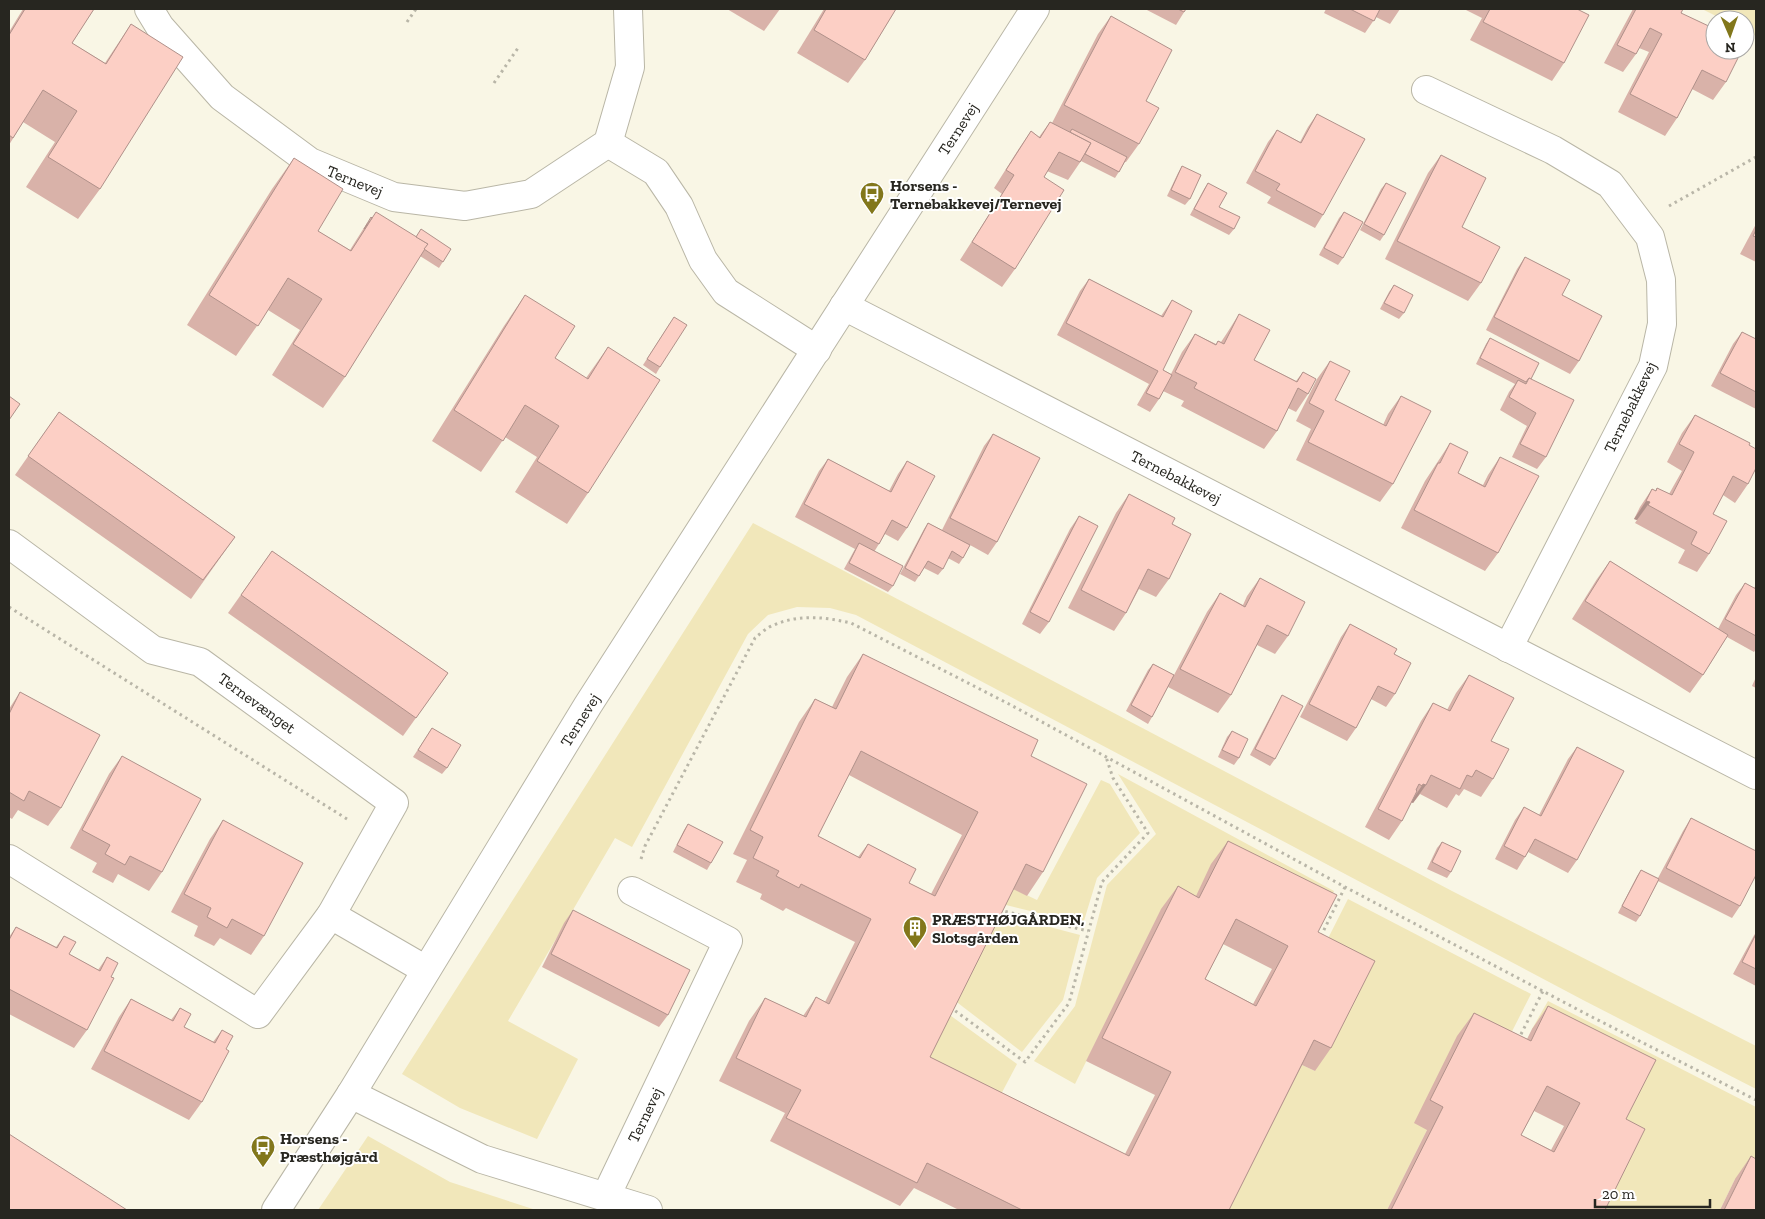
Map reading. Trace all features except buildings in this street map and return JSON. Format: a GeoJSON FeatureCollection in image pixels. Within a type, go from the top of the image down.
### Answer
{"type":"FeatureCollection","features":[{"type":"Feature","properties":{"kind":"street","name":"Ternevej"},"geometry":{"type":"LineString","coordinates":[[149,9],[160,27],[222,97],[310,162],[394,197],[465,206],[531,194],[608,143]]}},
{"type":"Feature","properties":{"kind":"street"},"geometry":{"type":"LineString","coordinates":[[628,9],[630,67],[608,143],[656,172],[679,206],[703,260],[726,292],[817,350]]}},
{"type":"Feature","properties":{"kind":"street","name":"Ternevej"},"geometry":{"type":"LineString","coordinates":[[276,1210],[351,1094],[588,705],[1035,9]]}},
{"type":"Feature","properties":{"kind":"street","name":"Ternebakkevej"},"geometry":{"type":"LineString","coordinates":[[1426,90],[1553,150],[1610,184],[1641,222],[1650,237],[1661,280],[1662,324],[1653,366],[1508,648]]}},
{"type":"Feature","properties":{"kind":"street","name":"Ternebakkevej"},"geometry":{"type":"LineString","coordinates":[[844,306],[1756,775]]}},
{"type":"Feature","properties":{"kind":"street","name":"Ternevænget"},"geometry":{"type":"LineString","coordinates":[[9,544],[153,650],[200,662],[394,803],[331,915],[258,1014],[9,859]]}},
{"type":"Feature","properties":{"kind":"street","name":"Ternevej"},"geometry":{"type":"LineString","coordinates":[[606,1196],[728,941],[632,891]]}},
{"type":"Feature","properties":{"kind":"street"},"geometry":{"type":"LineString","coordinates":[[331,915],[426,970]]}},
{"type":"Feature","properties":{"kind":"street"},"geometry":{"type":"LineString","coordinates":[[351,1094],[482,1159],[648,1210]]}},
{"type":"Feature","properties":{"kind":"path"},"geometry":{"type":"LineString","coordinates":[[406,22],[416,9]]}},
{"type":"Feature","properties":{"kind":"path"},"geometry":{"type":"LineString","coordinates":[[494,83],[518,48]]}},
{"type":"Feature","properties":{"kind":"path"},"geometry":{"type":"LineString","coordinates":[[1641,222],[1756,157]]}},
{"type":"Feature","properties":{"kind":"path"},"geometry":{"type":"LineString","coordinates":[[9,607],[375,837]]}},
{"type":"Feature","properties":{"kind":"path"},"geometry":{"type":"LineString","coordinates":[[632,891],[645,846],[754,638],[773,625],[799,618],[826,617],[851,623],[1009,704],[1345,887],[1756,1100]]}},
{"type":"Feature","properties":{"kind":"path"},"geometry":{"type":"LineString","coordinates":[[950,1007],[1025,1062],[1069,1003],[1102,882],[1148,833],[1113,778],[1106,757]]}},
{"type":"Feature","properties":{"kind":"path"},"geometry":{"type":"LineString","coordinates":[[1317,943],[1345,887]]}},
{"type":"Feature","properties":{"kind":"path"},"geometry":{"type":"LineString","coordinates":[[999,909],[1088,931]]}},
{"type":"Feature","properties":{"kind":"path"},"geometry":{"type":"LineString","coordinates":[[1516,1043],[1543,991]]}},
{"type":"Feature","properties":{"kind":"shaded area"},"geometry":{"type":"Polygon","coordinates":[[[1702,9],[1756,9],[1756,36],[1755,10],[1702,9]]]}},
{"type":"Feature","properties":{"kind":"shaded area"},"geometry":{"type":"Polygon","coordinates":[[[753,523],[1452,891],[1756,1046],[1756,1089],[1583,1000],[856,615],[830,608],[797,607],[768,615],[748,634],[632,847],[615,838],[508,1021],[578,1059],[537,1139],[460,1108],[402,1074],[753,523]]]}},
{"type":"Feature","properties":{"kind":"shaded area"},"geometry":{"type":"Polygon","coordinates":[[[1118,774],[1334,891],[1321,918],[1183,921],[1161,910],[1075,1084],[1034,1061],[1075,1006],[1107,885],[1156,834],[1118,774]]]}},
{"type":"Feature","properties":{"kind":"shaded area"},"geometry":{"type":"Polygon","coordinates":[[[1101,780],[1110,784],[1140,833],[1097,878],[1083,924],[1002,904],[1010,887],[1037,900],[1101,780]]]}},
{"type":"Feature","properties":{"kind":"shaded area"},"geometry":{"type":"Polygon","coordinates":[[[1348,899],[1531,994],[1499,1057],[1427,1130],[1387,1210],[1224,1210],[1298,1063],[1315,1071],[1316,962],[1348,899]]]}},
{"type":"Feature","properties":{"kind":"shaded area"},"geometry":{"type":"Polygon","coordinates":[[[997,913],[1080,935],[1063,1000],[1022,1052],[954,1000],[997,913]]]}},
{"type":"Feature","properties":{"kind":"shaded area"},"geometry":{"type":"Polygon","coordinates":[[[1548,1001],[1756,1107],[1756,1190],[1735,1179],[1720,1210],[1600,1210],[1532,1029],[1548,1001]]]}},
{"type":"Feature","properties":{"kind":"shaded area"},"geometry":{"type":"Polygon","coordinates":[[[947,1013],[1017,1064],[989,1117],[914,1080],[947,1013]]]}},
{"type":"Feature","properties":{"kind":"shaded area"},"geometry":{"type":"Polygon","coordinates":[[[368,1136],[450,1182],[536,1210],[318,1210],[368,1136]]]}},
{"type":"Feature","properties":{"kind":"place","name":"Horsens - Ternebakkevej/Ternevej"},"geometry":{"type":"Point","coordinates":[872,215]}},
{"type":"Feature","properties":{"kind":"place","name":"PRÆSTHØJGÅRDEN, Slotsgården"},"geometry":{"type":"Point","coordinates":[915,949]}},
{"type":"Feature","properties":{"kind":"place","name":"Horsens - Præsthøjgård"},"geometry":{"type":"Point","coordinates":[263,1168]}}]}
